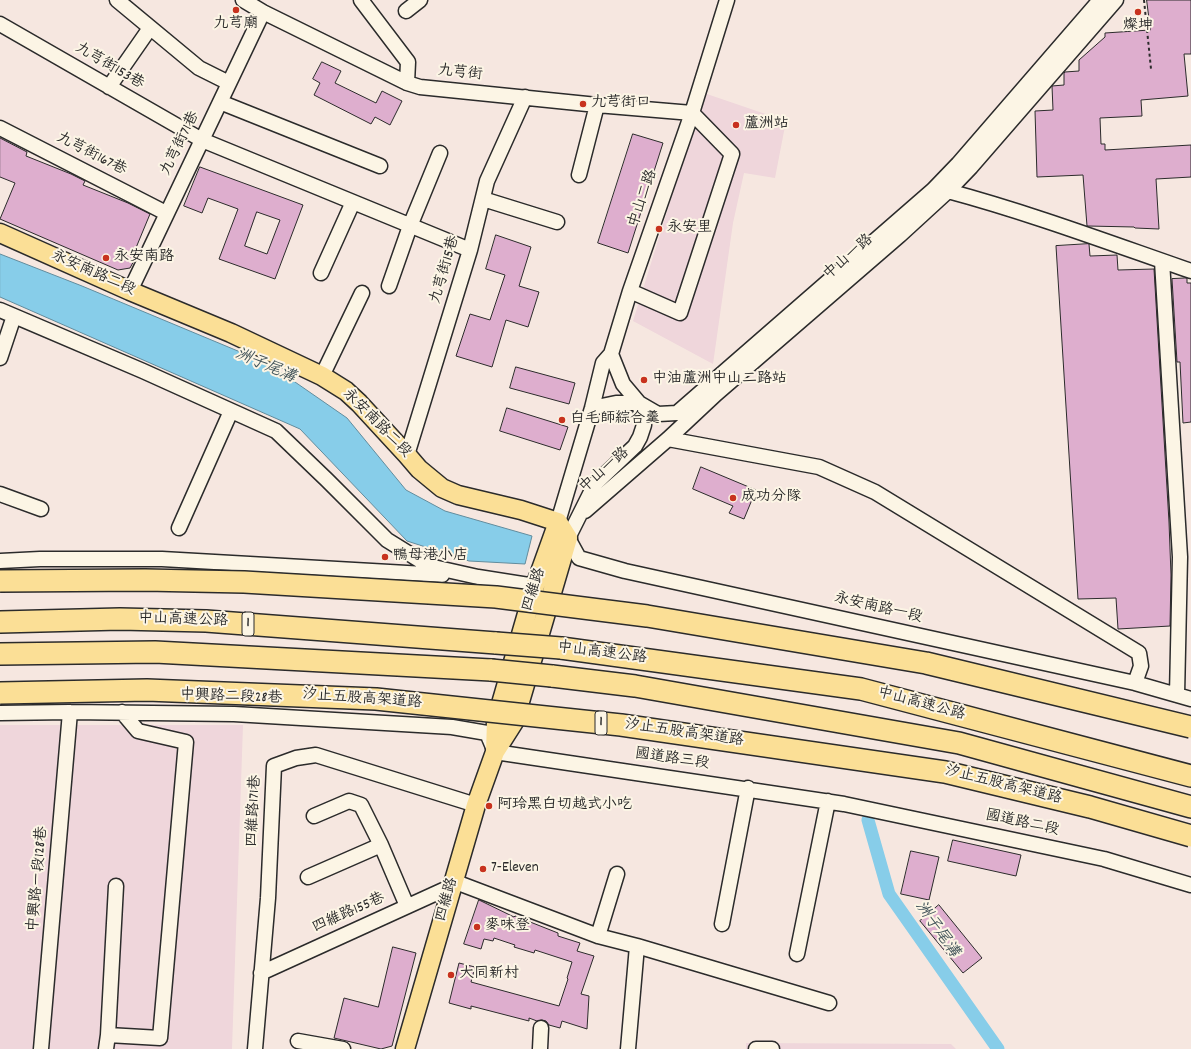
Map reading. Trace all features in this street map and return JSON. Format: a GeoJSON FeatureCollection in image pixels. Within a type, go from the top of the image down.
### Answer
{"type":"FeatureCollection","features":[{"type":"Feature","properties":{"kind":"highway"},"geometry":{"type":"LineString","coordinates":[[0,581],[145,580],[244,582],[496,597],[647,616],[926,663],[1191,727]]}},
{"type":"Feature","properties":{"kind":"highway","name":"中山高速公路"},"geometry":{"type":"LineString","coordinates":[[0,622],[120,619],[206,621],[561,648],[861,689],[1191,776]]}},
{"type":"Feature","properties":{"kind":"highway","name":"中山高速公路"},"geometry":{"type":"LineString","coordinates":[[0,654],[155,652],[491,670],[635,686],[959,743],[1191,807]]}},
{"type":"Feature","properties":{"kind":"highway","name":"汐止五股高架道路"},"geometry":{"type":"LineString","coordinates":[[0,693],[147,690],[376,699],[621,725],[945,772],[1090,808],[1191,836]]}},
{"type":"Feature","properties":{"kind":"main road","name":"永安南路二段"},"geometry":{"type":"LineString","coordinates":[[0,234],[231,333],[322,376],[346,391],[408,454],[419,470],[442,488],[458,495],[521,510],[558,522]]}},
{"type":"Feature","properties":{"kind":"main road"},"geometry":{"type":"LineString","coordinates":[[558,522],[568,538]]}},
{"type":"Feature","properties":{"kind":"main road","name":"四維路"},"geometry":{"type":"LineString","coordinates":[[495,752],[496,722],[535,586],[558,522]]}},
{"type":"Feature","properties":{"kind":"main road","name":"四維路"},"geometry":{"type":"LineString","coordinates":[[405,1049],[476,805],[495,752],[514,722],[568,538]]}},
{"type":"Feature","properties":{"kind":"street"},"geometry":{"type":"LineString","coordinates":[[117,0],[199,68],[229,83]]}},
{"type":"Feature","properties":{"kind":"street","name":"九芎街"},"geometry":{"type":"LineString","coordinates":[[243,0],[263,12],[407,83],[420,87],[692,113]]}},
{"type":"Feature","properties":{"kind":"street"},"geometry":{"type":"LineString","coordinates":[[361,0],[408,62],[407,83]]}},
{"type":"Feature","properties":{"kind":"street"},"geometry":{"type":"LineString","coordinates":[[406,11],[420,0]]}},
{"type":"Feature","properties":{"kind":"street","name":"中山二路"},"geometry":{"type":"LineString","coordinates":[[558,522],[592,408],[603,363],[611,354],[630,291],[692,113],[727,0]]}},
{"type":"Feature","properties":{"kind":"street","name":"中山一路"},"geometry":{"type":"LineString","coordinates":[[611,354],[623,384],[639,403],[658,414],[677,413],[933,190],[958,164],[1100,0]]}},
{"type":"Feature","properties":{"kind":"street","name":"中山一路"},"geometry":{"type":"LineString","coordinates":[[578,516],[668,439],[716,394],[900,235],[948,191],[971,167],[1116,0]]}},
{"type":"Feature","properties":{"kind":"street","name":"九芎街71巷"},"geometry":{"type":"LineString","coordinates":[[130,291],[263,12]]}},
{"type":"Feature","properties":{"kind":"street","name":"九芎街153巷"},"geometry":{"type":"LineString","coordinates":[[0,24],[202,140],[470,250]]}},
{"type":"Feature","properties":{"kind":"street"},"geometry":{"type":"LineString","coordinates":[[109,87],[150,28]]}},
{"type":"Feature","properties":{"kind":"street","name":"九芎街15巷"},"geometry":{"type":"LineString","coordinates":[[408,454],[470,250],[487,182],[525,98]]}},
{"type":"Feature","properties":{"kind":"street"},"geometry":{"type":"LineString","coordinates":[[220,102],[380,166]]}},
{"type":"Feature","properties":{"kind":"street"},"geometry":{"type":"LineString","coordinates":[[578,175],[597,105]]}},
{"type":"Feature","properties":{"kind":"street"},"geometry":{"type":"LineString","coordinates":[[630,291],[680,313],[732,154],[692,113]]}},
{"type":"Feature","properties":{"kind":"street","name":"九芎街167巷"},"geometry":{"type":"LineString","coordinates":[[0,128],[166,213]]}},
{"type":"Feature","properties":{"kind":"street"},"geometry":{"type":"LineString","coordinates":[[389,286],[410,226],[440,153]]}},
{"type":"Feature","properties":{"kind":"street"},"geometry":{"type":"LineString","coordinates":[[948,191],[994,203],[1191,271]]}},
{"type":"Feature","properties":{"kind":"street"},"geometry":{"type":"LineString","coordinates":[[483,199],[557,222]]}},
{"type":"Feature","properties":{"kind":"street"},"geometry":{"type":"LineString","coordinates":[[321,273],[354,202]]}},
{"type":"Feature","properties":{"kind":"street"},"geometry":{"type":"LineString","coordinates":[[1162,261],[1180,557],[1177,694]]}},
{"type":"Feature","properties":{"kind":"street"},"geometry":{"type":"LineString","coordinates":[[322,376],[362,293]]}},
{"type":"Feature","properties":{"kind":"street"},"geometry":{"type":"LineString","coordinates":[[0,310],[276,431],[328,480],[387,540],[429,566],[478,577],[535,586]]}},
{"type":"Feature","properties":{"kind":"street"},"geometry":{"type":"LineString","coordinates":[[0,358],[14,316]]}},
{"type":"Feature","properties":{"kind":"street"},"geometry":{"type":"LineString","coordinates":[[592,408],[616,403],[639,403]]}},
{"type":"Feature","properties":{"kind":"street","name":"中山一路"},"geometry":{"type":"LineString","coordinates":[[568,538],[595,484],[635,446],[640,437],[644,425],[639,403]]}},
{"type":"Feature","properties":{"kind":"street"},"geometry":{"type":"LineString","coordinates":[[180,528],[231,411]]}},
{"type":"Feature","properties":{"kind":"street"},"geometry":{"type":"LineString","coordinates":[[668,439],[819,467],[876,492],[1139,654],[1141,666],[1135,683]]}},
{"type":"Feature","properties":{"kind":"street"},"geometry":{"type":"LineString","coordinates":[[0,494],[41,509]]}},
{"type":"Feature","properties":{"kind":"street","name":"永安南路一段"},"geometry":{"type":"LineString","coordinates":[[568,538],[578,558],[625,572],[1135,683],[1191,699]]}},
{"type":"Feature","properties":{"kind":"street"},"geometry":{"type":"LineString","coordinates":[[0,561],[40,559],[162,559],[478,577]]}},
{"type":"Feature","properties":{"kind":"street","name":"中興路ㄧ段128巷"},"geometry":{"type":"LineString","coordinates":[[41,1049],[70,712]]}},
{"type":"Feature","properties":{"kind":"street"},"geometry":{"type":"LineString","coordinates":[[116,886],[107,1042],[160,1038],[186,742],[138,731],[122,712]]}},
{"type":"Feature","properties":{"kind":"street","name":"中興路二段28巷"},"geometry":{"type":"LineString","coordinates":[[0,713],[122,712],[234,714],[452,726],[486,733],[495,752]]}},
{"type":"Feature","properties":{"kind":"street","name":"國道路三段"},"geometry":{"type":"LineString","coordinates":[[495,752],[748,788],[844,804]]}},
{"type":"Feature","properties":{"kind":"street","name":"四維路171巷"},"geometry":{"type":"LineString","coordinates":[[262,973],[268,898],[274,766],[296,758],[316,755],[476,805]]}},
{"type":"Feature","properties":{"kind":"street"},"geometry":{"type":"LineString","coordinates":[[722,924],[748,788]]}},
{"type":"Feature","properties":{"kind":"street"},"geometry":{"type":"LineString","coordinates":[[314,816],[349,801],[361,805],[381,845],[407,906]]}},
{"type":"Feature","properties":{"kind":"street"},"geometry":{"type":"LineString","coordinates":[[797,954],[828,801]]}},
{"type":"Feature","properties":{"kind":"street","name":"國道路二段"},"geometry":{"type":"LineString","coordinates":[[844,804],[1104,860],[1191,885]]}},
{"type":"Feature","properties":{"kind":"street"},"geometry":{"type":"LineString","coordinates":[[308,877],[381,845]]}},
{"type":"Feature","properties":{"kind":"street"},"geometry":{"type":"LineString","coordinates":[[598,936],[617,874]]}},
{"type":"Feature","properties":{"kind":"street"},"geometry":{"type":"LineString","coordinates":[[453,884],[598,936],[637,946],[829,1003]]}},
{"type":"Feature","properties":{"kind":"street","name":"四維路155巷"},"geometry":{"type":"LineString","coordinates":[[262,973],[453,884]]}},
{"type":"Feature","properties":{"kind":"street"},"geometry":{"type":"LineString","coordinates":[[628,1049],[637,946]]}},
{"type":"Feature","properties":{"kind":"street"},"geometry":{"type":"LineString","coordinates":[[255,1049],[262,973]]}},
{"type":"Feature","properties":{"kind":"street"},"geometry":{"type":"LineString","coordinates":[[540,1049],[541,1028]]}},
{"type":"Feature","properties":{"kind":"street"},"geometry":{"type":"LineString","coordinates":[[298,1041],[343,1049]]}},
{"type":"Feature","properties":{"kind":"street"},"geometry":{"type":"LineString","coordinates":[[756,1049],[772,1049]]}},
{"type":"Feature","properties":{"kind":"path"},"geometry":{"type":"LineString","coordinates":[[1144,0],[1151,69]]}},
{"type":"Feature","properties":{"kind":"shaded area"},"geometry":{"type":"Polygon","coordinates":[[[704,93],[786,121],[775,178],[744,173],[733,223],[713,364],[633,321],[704,93]]]}},
{"type":"Feature","properties":{"kind":"shaded area"},"geometry":{"type":"Polygon","coordinates":[[[0,725],[243,725],[232,1049],[0,1049],[0,725]]]}},
{"type":"Feature","properties":{"kind":"shaded area"},"geometry":{"type":"Polygon","coordinates":[[[746,1043],[951,1044],[956,1049],[746,1049],[746,1043]]]}},
{"type":"Feature","properties":{"kind":"water"},"geometry":{"type":"Polygon","coordinates":[[[0,254],[82,286],[269,364],[347,418],[406,490],[445,511],[532,536],[525,564],[469,561],[407,541],[300,429],[0,297],[0,254]]]}},
{"type":"Feature","properties":{"kind":"building"},"geometry":{"type":"Polygon","coordinates":[[[1147,0],[1191,0],[1191,54],[1184,54],[1188,96],[1141,100],[1142,116],[1100,118],[1101,144],[1105,144],[1105,150],[1191,145],[1191,177],[1156,179],[1159,229],[1087,226],[1083,175],[1037,177],[1035,111],[1053,110],[1052,86],[1064,85],[1065,72],[1079,71],[1079,60],[1105,37],[1105,33],[1150,30],[1147,0]]]}},
{"type":"Feature","properties":{"kind":"building"},"geometry":{"type":"Polygon","coordinates":[[[322,62],[341,71],[335,83],[376,103],[382,91],[402,101],[390,125],[375,117],[371,124],[314,95],[320,83],[313,79],[322,62]]]}},
{"type":"Feature","properties":{"kind":"building"},"geometry":{"type":"Polygon","coordinates":[[[633,134],[663,143],[628,253],[598,243],[633,134]]]}},
{"type":"Feature","properties":{"kind":"building"},"geometry":{"type":"Polygon","coordinates":[[[0,138],[27,152],[26,156],[85,181],[83,185],[128,203],[150,214],[133,255],[136,257],[130,268],[118,270],[0,219],[15,183],[0,177],[0,138]]]}},
{"type":"Feature","properties":{"kind":"building"},"geometry":{"type":"Polygon","coordinates":[[[200,167],[303,205],[275,279],[219,259],[238,209],[208,198],[202,213],[184,206],[200,167]],[[257,212],[245,246],[267,254],[280,220],[257,212]]]}},
{"type":"Feature","properties":{"kind":"building"},"geometry":{"type":"Polygon","coordinates":[[[496,235],[531,247],[519,286],[539,292],[528,327],[506,320],[492,367],[456,356],[470,314],[490,320],[505,275],[486,269],[496,235]]]}},
{"type":"Feature","properties":{"kind":"building"},"geometry":{"type":"Polygon","coordinates":[[[1089,244],[1090,256],[1117,255],[1118,270],[1154,269],[1169,522],[1171,575],[1170,626],[1118,629],[1116,598],[1078,599],[1056,246],[1089,244]]]}},
{"type":"Feature","properties":{"kind":"building"},"geometry":{"type":"Polygon","coordinates":[[[1187,278],[1187,283],[1191,283],[1191,422],[1183,423],[1180,362],[1177,362],[1172,279],[1187,278]]]}},
{"type":"Feature","properties":{"kind":"building"},"geometry":{"type":"Polygon","coordinates":[[[516,367],[575,383],[569,404],[510,388],[516,367]]]}},
{"type":"Feature","properties":{"kind":"building"},"geometry":{"type":"Polygon","coordinates":[[[507,408],[568,427],[560,450],[500,431],[507,408]]]}},
{"type":"Feature","properties":{"kind":"building","name":"成功分隊"},"geometry":{"type":"Polygon","coordinates":[[[701,467],[756,490],[744,519],[729,513],[733,506],[693,489],[701,467]]]}},
{"type":"Feature","properties":{"kind":"building"},"geometry":{"type":"Polygon","coordinates":[[[953,840],[1021,855],[1016,876],[948,861],[953,840]]]}},
{"type":"Feature","properties":{"kind":"building"},"geometry":{"type":"Polygon","coordinates":[[[911,851],[939,857],[929,900],[901,894],[911,851]]]}},
{"type":"Feature","properties":{"kind":"building"},"geometry":{"type":"Polygon","coordinates":[[[479,900],[514,917],[515,916],[558,933],[558,936],[580,943],[577,951],[594,956],[581,994],[589,996],[587,1029],[562,1021],[560,1028],[549,1025],[546,1021],[542,1020],[537,1021],[529,1018],[529,1021],[471,1006],[471,1009],[449,1003],[459,963],[475,967],[471,982],[559,1006],[568,979],[567,978],[572,962],[535,950],[534,953],[514,947],[515,945],[494,938],[493,941],[484,939],[481,949],[464,944],[479,900]]]}},
{"type":"Feature","properties":{"kind":"building"},"geometry":{"type":"Polygon","coordinates":[[[939,905],[982,958],[963,973],[920,921],[939,905]]]}},
{"type":"Feature","properties":{"kind":"building"},"geometry":{"type":"Polygon","coordinates":[[[393,947],[416,953],[392,1046],[381,1049],[334,1038],[344,998],[378,1007],[393,947]]]}},
{"type":"Feature","properties":{"kind":"waterway","name":"洲子尾溝"},"geometry":{"type":"LineString","coordinates":[[868,820],[889,894],[998,1049]]}},
{"type":"Feature","properties":{"kind":"place","name":"九芎廟"},"geometry":{"type":"Point","coordinates":[236,10]}},
{"type":"Feature","properties":{"kind":"place","name":"燦坤"},"geometry":{"type":"Point","coordinates":[1138,12]}},
{"type":"Feature","properties":{"kind":"place","name":"九芎街口"},"geometry":{"type":"Point","coordinates":[583,104]}},
{"type":"Feature","properties":{"kind":"place","name":"蘆洲站"},"geometry":{"type":"Point","coordinates":[736,125]}},
{"type":"Feature","properties":{"kind":"place","name":"永安里"},"geometry":{"type":"Point","coordinates":[659,229]}},
{"type":"Feature","properties":{"kind":"place","name":"永安南路"},"geometry":{"type":"Point","coordinates":[106,258]}},
{"type":"Feature","properties":{"kind":"place","name":"中油蘆洲中山二路站"},"geometry":{"type":"Point","coordinates":[644,380]}},
{"type":"Feature","properties":{"kind":"place","name":"白毛師綜合羹"},"geometry":{"type":"Point","coordinates":[562,420]}},
{"type":"Feature","properties":{"kind":"place","name":"成功分隊"},"geometry":{"type":"Point","coordinates":[733,498]}},
{"type":"Feature","properties":{"kind":"place","name":"鴨母港小店"},"geometry":{"type":"Point","coordinates":[385,557]}},
{"type":"Feature","properties":{"kind":"place","name":"阿玲黑白切越式小吃"},"geometry":{"type":"Point","coordinates":[489,806]}},
{"type":"Feature","properties":{"kind":"place","name":"7-Eleven"},"geometry":{"type":"Point","coordinates":[483,869]}},
{"type":"Feature","properties":{"kind":"place","name":"麥味登"},"geometry":{"type":"Point","coordinates":[477,927]}},
{"type":"Feature","properties":{"kind":"place","name":"大同新村"},"geometry":{"type":"Point","coordinates":[451,975]}}]}
